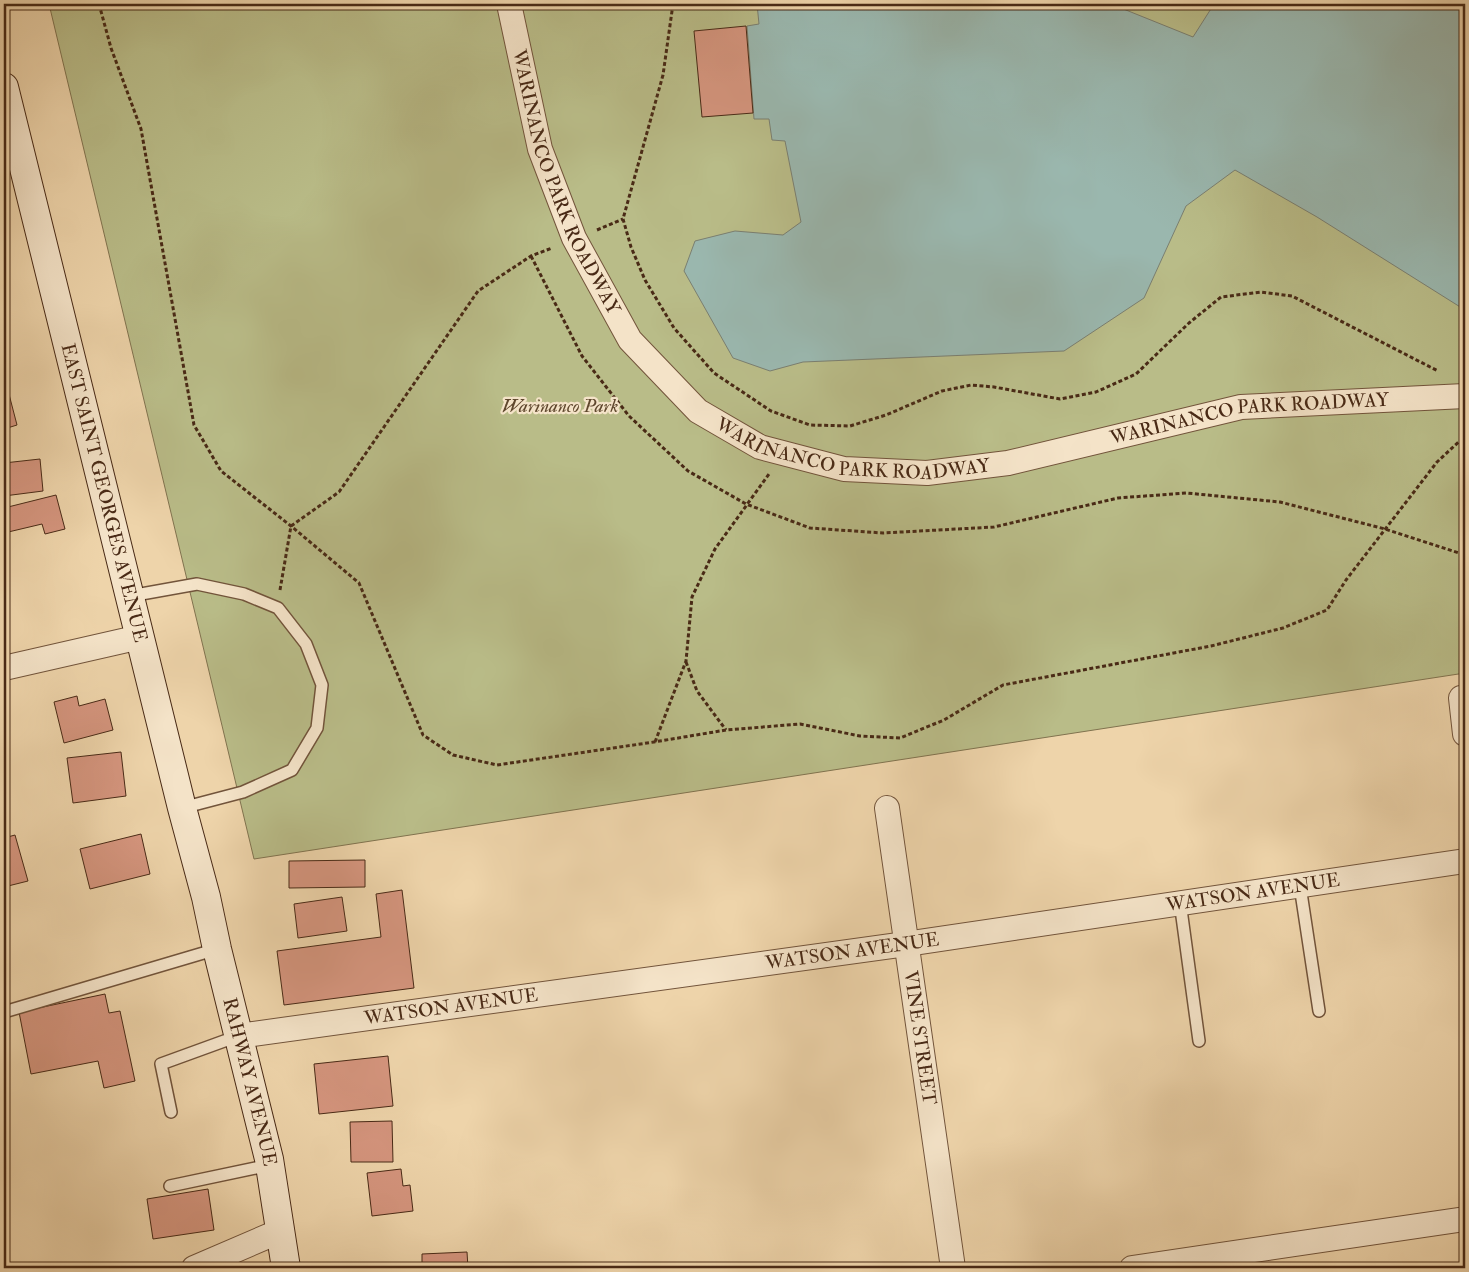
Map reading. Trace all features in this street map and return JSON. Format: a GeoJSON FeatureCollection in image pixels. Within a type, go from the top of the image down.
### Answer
{"type":"FeatureCollection","features":[{"type":"Feature","properties":{"kind":"main road","name":"EAST SAINT GEORGES AVENUE"},"geometry":{"type":"LineString","coordinates":[[4,87],[182,808],[206,897]]}},
{"type":"Feature","properties":{"kind":"main road","name":"RAHWAY AVENUE"},"geometry":{"type":"LineString","coordinates":[[206,897],[270,1165],[286,1268]]}},
{"type":"Feature","properties":{"kind":"street","name":"WARINANCO PARK ROADWAY"},"geometry":{"type":"LineString","coordinates":[[509,4],[540,149],[574,238],[630,340],[698,411],[760,447],[844,470],[927,473],[1008,463],[1241,407],[1465,396]]}},
{"type":"Feature","properties":{"kind":"street"},"geometry":{"type":"LineString","coordinates":[[4,668],[140,637]]}},
{"type":"Feature","properties":{"kind":"street"},"geometry":{"type":"LineString","coordinates":[[1460,698],[1465,734]]}},
{"type":"Feature","properties":{"kind":"street","name":"VINE STREET"},"geometry":{"type":"LineString","coordinates":[[887,808],[953,1268]]}},
{"type":"Feature","properties":{"kind":"street","name":"WATSON AVENUE"},"geometry":{"type":"LineString","coordinates":[[238,1036],[906,944],[1465,861]]}},
{"type":"Feature","properties":{"kind":"street"},"geometry":{"type":"LineString","coordinates":[[1132,1268],[1465,1220]]}},
{"type":"Feature","properties":{"kind":"street"},"geometry":{"type":"LineString","coordinates":[[194,1268],[280,1231]]}},
{"type":"Feature","properties":{"kind":"lane"},"geometry":{"type":"LineString","coordinates":[[130,596],[197,584],[244,594],[278,608],[306,644],[322,685],[317,728],[292,770],[243,792],[182,808]]}},
{"type":"Feature","properties":{"kind":"lane"},"geometry":{"type":"LineString","coordinates":[[1300,886],[1319,1011]]}},
{"type":"Feature","properties":{"kind":"lane"},"geometry":{"type":"LineString","coordinates":[[1180,902],[1199,1041]]}},
{"type":"Feature","properties":{"kind":"lane"},"geometry":{"type":"LineString","coordinates":[[4,1012],[217,948]]}},
{"type":"Feature","properties":{"kind":"lane"},"geometry":{"type":"LineString","coordinates":[[172,1112],[162,1064],[238,1036]]}},
{"type":"Feature","properties":{"kind":"lane"},"geometry":{"type":"LineString","coordinates":[[170,1186],[270,1165]]}},
{"type":"Feature","properties":{"kind":"path"},"geometry":{"type":"LineString","coordinates":[[99,4],[110,48],[142,129],[194,425],[220,471],[291,526],[359,583],[423,735],[453,755],[497,764],[726,730],[800,724],[860,736],[900,738],[944,720],[1003,685],[1211,646],[1292,624],[1327,610],[1346,580],[1437,462],[1465,436]]}},
{"type":"Feature","properties":{"kind":"path"},"geometry":{"type":"LineString","coordinates":[[673,4],[663,75],[624,219],[631,246],[645,280],[674,328],[714,373],[771,411],[810,424],[850,426],[886,415],[942,391],[971,385],[994,387],[1060,399],[1096,392],[1136,374],[1189,322],[1221,297],[1261,292],[1292,296],[1439,372]]}},
{"type":"Feature","properties":{"kind":"path"},"geometry":{"type":"LineString","coordinates":[[278,608],[291,526],[339,492],[478,291],[531,256],[624,219]]}},
{"type":"Feature","properties":{"kind":"path"},"geometry":{"type":"LineString","coordinates":[[654,742],[686,661],[692,598],[715,549],[783,453],[796,420]]}},
{"type":"Feature","properties":{"kind":"path"},"geometry":{"type":"LineString","coordinates":[[686,661],[697,691],[726,730]]}},
{"type":"Feature","properties":{"kind":"green space","name":"Warinanco Park"},"geometry":{"type":"Polygon","coordinates":[[[49,4],[1465,4],[1465,673],[254,859],[49,4]]]}},
{"type":"Feature","properties":{"kind":"water"},"geometry":{"type":"Polygon","coordinates":[[[757,4],[1111,4],[1193,37],[1214,4],[1465,4],[1465,310],[1317,217],[1235,170],[1186,206],[1144,298],[1064,351],[803,362],[770,371],[733,358],[684,271],[695,241],[735,231],[783,235],[801,222],[785,141],[772,140],[769,119],[754,119],[747,26],[759,24],[757,4]]]}},
{"type":"Feature","properties":{"kind":"building"},"geometry":{"type":"Polygon","coordinates":[[[746,26],[753,113],[702,117],[694,31],[746,26]]]}},
{"type":"Feature","properties":{"kind":"building"},"geometry":{"type":"Polygon","coordinates":[[[4,375],[17,425],[4,429],[4,375]]]}},
{"type":"Feature","properties":{"kind":"building"},"geometry":{"type":"Polygon","coordinates":[[[40,459],[43,491],[4,496],[4,463],[40,459]]]}},
{"type":"Feature","properties":{"kind":"building"},"geometry":{"type":"Polygon","coordinates":[[[56,495],[65,529],[45,534],[42,524],[4,533],[4,508],[56,495]]]}},
{"type":"Feature","properties":{"kind":"building"},"geometry":{"type":"Polygon","coordinates":[[[77,696],[79,706],[105,699],[113,730],[64,743],[54,702],[77,696]]]}},
{"type":"Feature","properties":{"kind":"building"},"geometry":{"type":"Polygon","coordinates":[[[121,752],[126,796],[73,803],[67,758],[121,752]]]}},
{"type":"Feature","properties":{"kind":"building"},"geometry":{"type":"Polygon","coordinates":[[[141,834],[150,874],[90,889],[80,849],[141,834]]]}},
{"type":"Feature","properties":{"kind":"building"},"geometry":{"type":"Polygon","coordinates":[[[15,835],[28,881],[4,887],[4,838],[15,835]]]}},
{"type":"Feature","properties":{"kind":"building"},"geometry":{"type":"Polygon","coordinates":[[[365,860],[365,887],[289,888],[289,861],[365,860]]]}},
{"type":"Feature","properties":{"kind":"building"},"geometry":{"type":"Polygon","coordinates":[[[402,890],[414,988],[284,1005],[277,951],[381,937],[376,894],[402,890]]]}},
{"type":"Feature","properties":{"kind":"building"},"geometry":{"type":"Polygon","coordinates":[[[342,897],[347,931],[298,938],[294,904],[342,897]]]}},
{"type":"Feature","properties":{"kind":"building"},"geometry":{"type":"Polygon","coordinates":[[[105,994],[109,1013],[120,1011],[135,1081],[104,1088],[98,1061],[31,1074],[19,1012],[105,994]]]}},
{"type":"Feature","properties":{"kind":"building"},"geometry":{"type":"Polygon","coordinates":[[[388,1056],[393,1106],[319,1114],[314,1064],[388,1056]]]}},
{"type":"Feature","properties":{"kind":"building"},"geometry":{"type":"Polygon","coordinates":[[[392,1121],[393,1162],[351,1162],[350,1122],[392,1121]]]}},
{"type":"Feature","properties":{"kind":"building"},"geometry":{"type":"Polygon","coordinates":[[[401,1169],[403,1186],[410,1185],[413,1211],[372,1216],[367,1173],[401,1169]]]}},
{"type":"Feature","properties":{"kind":"building"},"geometry":{"type":"Polygon","coordinates":[[[208,1189],[214,1230],[153,1239],[147,1199],[208,1189]]]}},
{"type":"Feature","properties":{"kind":"building"},"geometry":{"type":"Polygon","coordinates":[[[467,1252],[468,1268],[422,1268],[422,1254],[467,1252]]]}}]}
